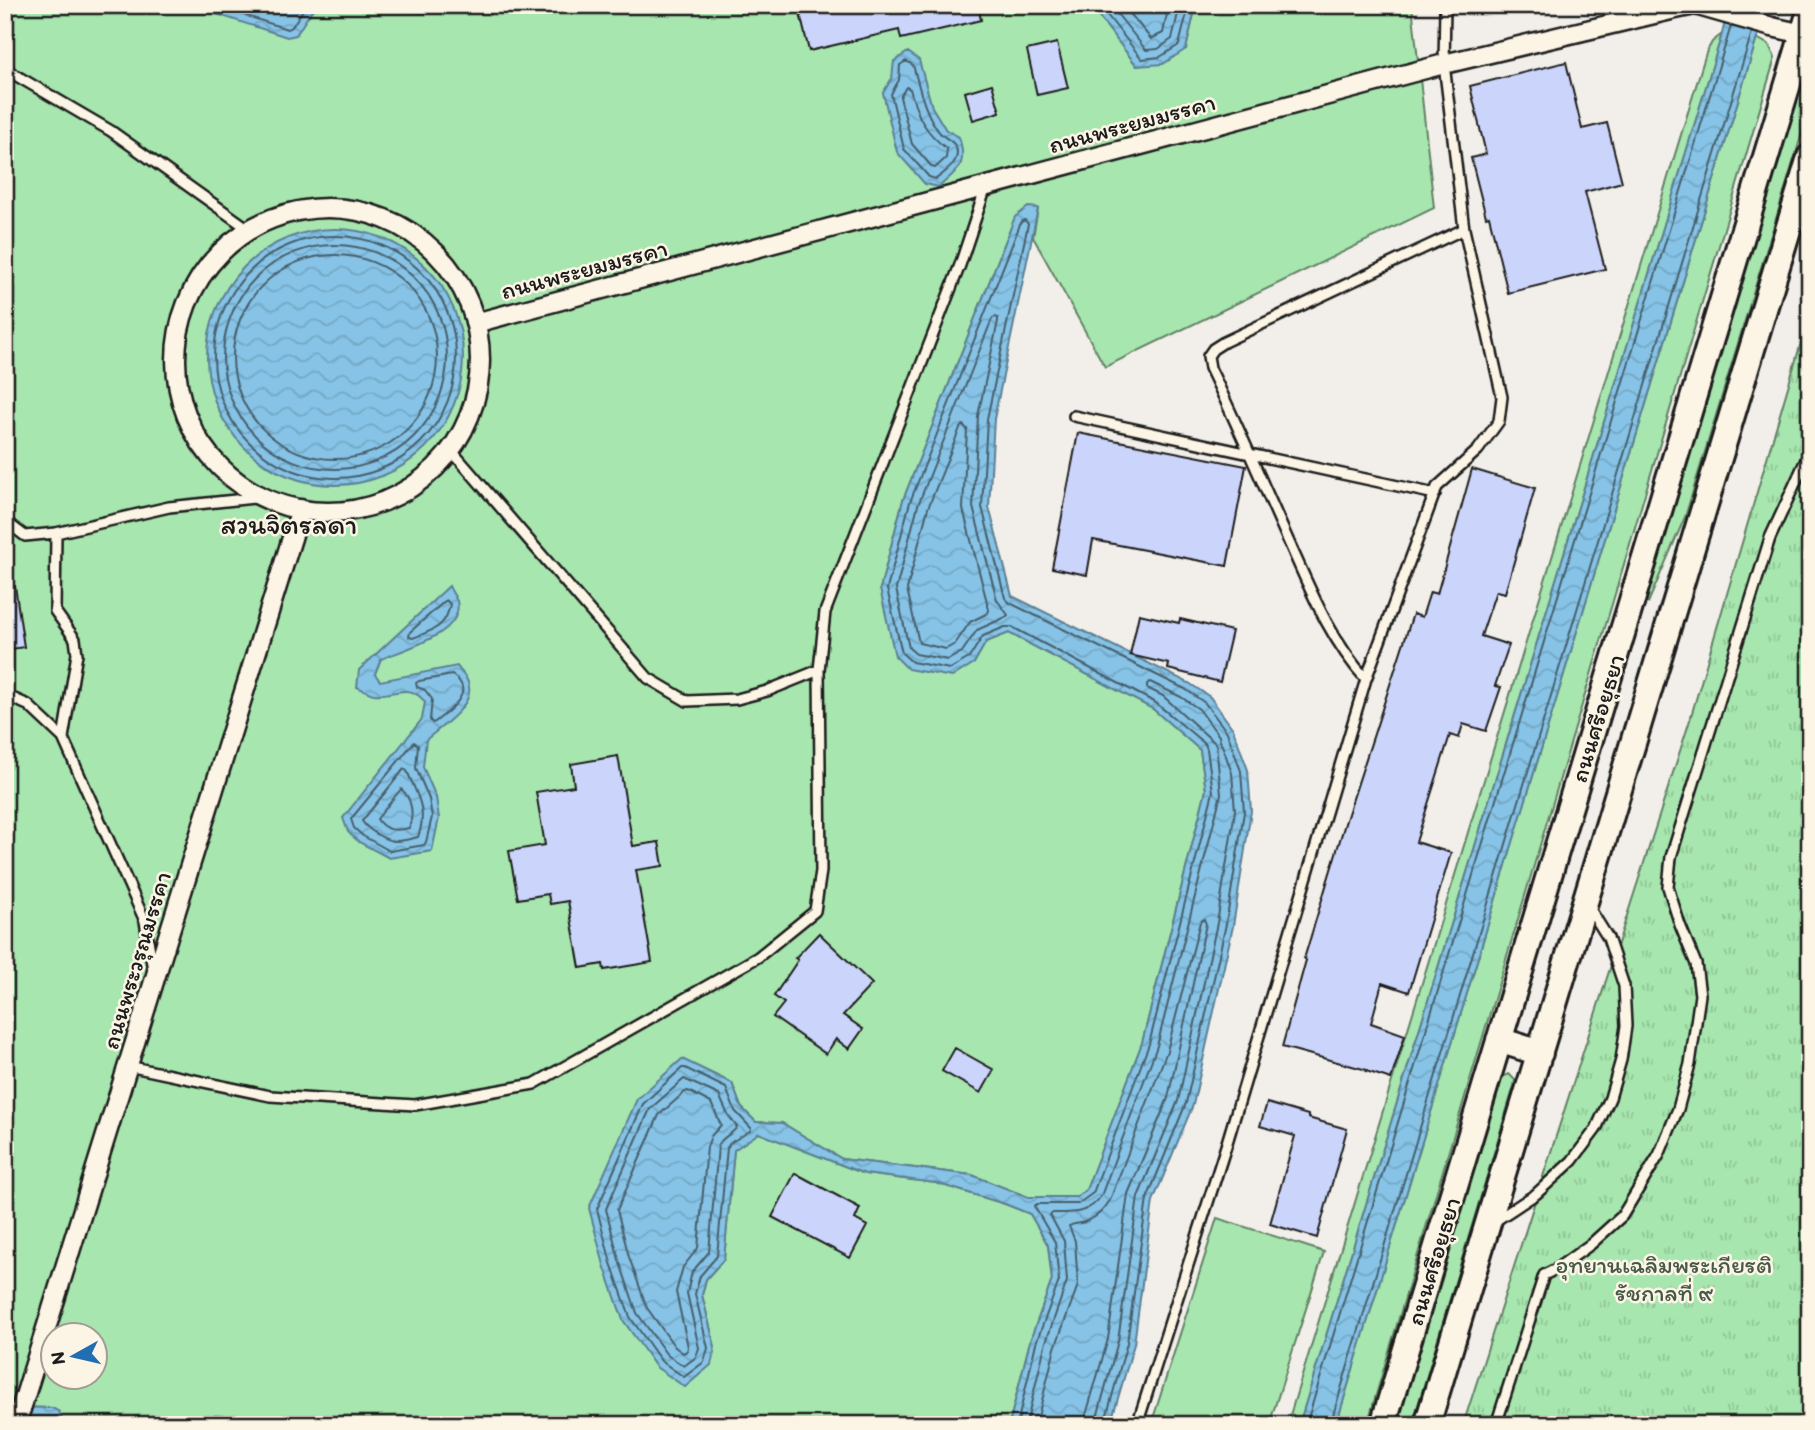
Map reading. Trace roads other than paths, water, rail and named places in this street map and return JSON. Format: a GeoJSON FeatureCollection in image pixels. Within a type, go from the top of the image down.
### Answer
{"type":"FeatureCollection","features":[{"type":"Feature","properties":{"kind":"main road","name":"ถนนศรีอยุธยา"},"geometry":{"type":"LineString","coordinates":[[1383,1425],[1807,27]]}},
{"type":"Feature","properties":{"kind":"main road","name":"ถนนศรีอยุธยา"},"geometry":{"type":"LineString","coordinates":[[1427,1425],[1810,158]]}},
{"type":"Feature","properties":{"kind":"main road"},"geometry":{"type":"LineString","coordinates":[[1499,1040],[1540,1054]]}},
{"type":"Feature","properties":{"kind":"street","name":"ถนนพระยมมรรคา"},"geometry":{"type":"LineString","coordinates":[[475,323],[1444,64],[1695,5],[1772,27],[1807,27]]}},
{"type":"Feature","properties":{"kind":"street"},"geometry":{"type":"LineString","coordinates":[[317,207],[370,213],[394,222],[417,236],[437,253],[454,274],[467,298],[480,349],[474,402],[465,427],[451,450],[434,470],[413,486],[390,499],[365,508],[339,512],[312,511],[286,506],[241,484],[221,467],[204,446],[191,423],[182,398],[177,371],[177,345],[182,319],[205,271],[222,250],[250,230],[266,220],[317,207]]}},
{"type":"Feature","properties":{"kind":"street","name":"ถนนพระวรุณมรรคา"},"geometry":{"type":"LineString","coordinates":[[16,1425],[302,509]]}},
{"type":"Feature","properties":{"kind":"lane"},"geometry":{"type":"LineString","coordinates":[[1137,1425],[1226,1146],[1366,679],[1437,488],[1478,450],[1499,421],[1502,397],[1464,229],[1444,64],[1445,5]]}},
{"type":"Feature","properties":{"kind":"lane"},"geometry":{"type":"LineString","coordinates":[[5,69],[111,131],[250,230]]}},
{"type":"Feature","properties":{"kind":"lane"},"geometry":{"type":"LineString","coordinates":[[128,1066],[270,1096],[415,1105],[534,1084],[758,957],[815,911],[821,871],[819,670],[825,612],[960,265],[986,187]]}},
{"type":"Feature","properties":{"kind":"lane"},"geometry":{"type":"LineString","coordinates":[[1366,679],[1354,667],[1333,635],[1310,589],[1210,368],[1208,356],[1224,342],[1464,229]]}},
{"type":"Feature","properties":{"kind":"lane"},"geometry":{"type":"LineString","coordinates":[[1074,416],[1435,494]]}},
{"type":"Feature","properties":{"kind":"lane"},"geometry":{"type":"LineString","coordinates":[[451,450],[648,678],[687,701],[737,699],[767,691],[819,670]]}},
{"type":"Feature","properties":{"kind":"lane"},"geometry":{"type":"LineString","coordinates":[[1496,1425],[1544,1275],[1591,1244],[1622,1216],[1659,1155],[1678,1110],[1690,1064],[1700,995],[1696,964],[1668,887],[1671,857],[1770,538],[1810,451]]}},
{"type":"Feature","properties":{"kind":"lane"},"geometry":{"type":"LineString","coordinates":[[5,521],[25,536],[56,533],[169,507],[264,497]]}},
{"type":"Feature","properties":{"kind":"lane"},"geometry":{"type":"LineString","coordinates":[[56,533],[55,611],[75,639],[78,654],[63,738]]}},
{"type":"Feature","properties":{"kind":"lane"},"geometry":{"type":"LineString","coordinates":[[5,695],[29,705],[63,738],[145,921],[154,982]]}},
{"type":"Feature","properties":{"kind":"lane"},"geometry":{"type":"LineString","coordinates":[[1487,1226],[1536,1194],[1572,1161],[1596,1129],[1610,1098],[1621,1060],[1626,1026],[1624,986],[1608,938],[1585,902]]}},
{"type":"Feature","properties":{"kind":"water"},"geometry":{"type":"Polygon","coordinates":[[[200,5],[324,5],[312,10],[296,35],[287,37],[201,9],[200,5]]]}},
{"type":"Feature","properties":{"kind":"water"},"geometry":{"type":"Polygon","coordinates":[[[347,5],[470,5],[426,13],[347,5]]]}},
{"type":"Feature","properties":{"kind":"water"},"geometry":{"type":"Polygon","coordinates":[[[1090,5],[1196,5],[1186,49],[1163,64],[1137,66],[1090,5]]]}},
{"type":"Feature","properties":{"kind":"water"},"geometry":{"type":"Polygon","coordinates":[[[1729,5],[1767,5],[1336,1425],[1299,1425],[1722,34],[1729,5]]]}},
{"type":"Feature","properties":{"kind":"water"},"geometry":{"type":"Polygon","coordinates":[[[908,52],[919,60],[932,107],[946,130],[959,137],[962,147],[960,166],[939,187],[925,184],[897,152],[883,93],[892,78],[894,61],[908,52]]]}},
{"type":"Feature","properties":{"kind":"water"},"geometry":{"type":"Polygon","coordinates":[[[1028,207],[1038,208],[994,419],[989,507],[1012,596],[1189,683],[1210,697],[1233,729],[1248,770],[1251,811],[1233,926],[1193,1105],[1153,1201],[1134,1344],[1110,1425],[1009,1425],[1030,1341],[1052,1280],[1048,1245],[1030,1214],[936,1183],[865,1174],[759,1133],[734,1150],[724,1259],[706,1279],[702,1295],[715,1347],[711,1365],[685,1387],[656,1367],[623,1320],[604,1265],[589,1208],[637,1099],[682,1059],[732,1083],[741,1107],[756,1122],[782,1123],[842,1159],[972,1175],[1028,1197],[1077,1197],[1086,1190],[1142,1043],[1206,790],[1200,750],[1153,709],[1009,633],[986,642],[974,663],[952,677],[908,669],[895,656],[880,589],[903,500],[1015,217],[1028,207]]]}},
{"type":"Feature","properties":{"kind":"water"},"geometry":{"type":"Polygon","coordinates":[[[335,229],[372,234],[395,244],[426,266],[448,297],[458,320],[463,357],[458,394],[448,417],[426,448],[395,470],[372,480],[335,485],[298,480],[275,470],[244,448],[222,417],[212,394],[207,357],[212,320],[222,297],[244,266],[275,244],[298,234],[335,229]]]}},
{"type":"Feature","properties":{"kind":"water"},"geometry":{"type":"Polygon","coordinates":[[[449,586],[457,601],[457,613],[452,623],[431,639],[381,659],[375,674],[380,681],[457,666],[466,678],[469,689],[468,698],[457,714],[426,740],[423,767],[436,797],[439,818],[432,851],[389,858],[359,842],[348,832],[343,818],[422,719],[425,702],[413,692],[374,694],[357,687],[359,670],[449,586]]]}},
{"type":"Feature","properties":{"kind":"water"},"geometry":{"type":"Polygon","coordinates":[[[5,1407],[52,1408],[59,1412],[64,1425],[5,1425],[5,1407]]]}},
{"type":"Feature","properties":{"kind":"water"},"geometry":{"type":"Polygon","coordinates":[[[253,1416],[302,1425],[203,1425],[253,1416]]]}},
{"type":"Feature","properties":{"kind":"district","name":"สวนจิตรลดา"},"geometry":{"type":"Point","coordinates":[289,524]}},
{"type":"Feature","properties":{"kind":"park label","name":"อุทยานเฉลิมพระเกียรติ รัชกาลที่ ๙"},"geometry":{"type":"Point","coordinates":[1664,1278]}}]}
